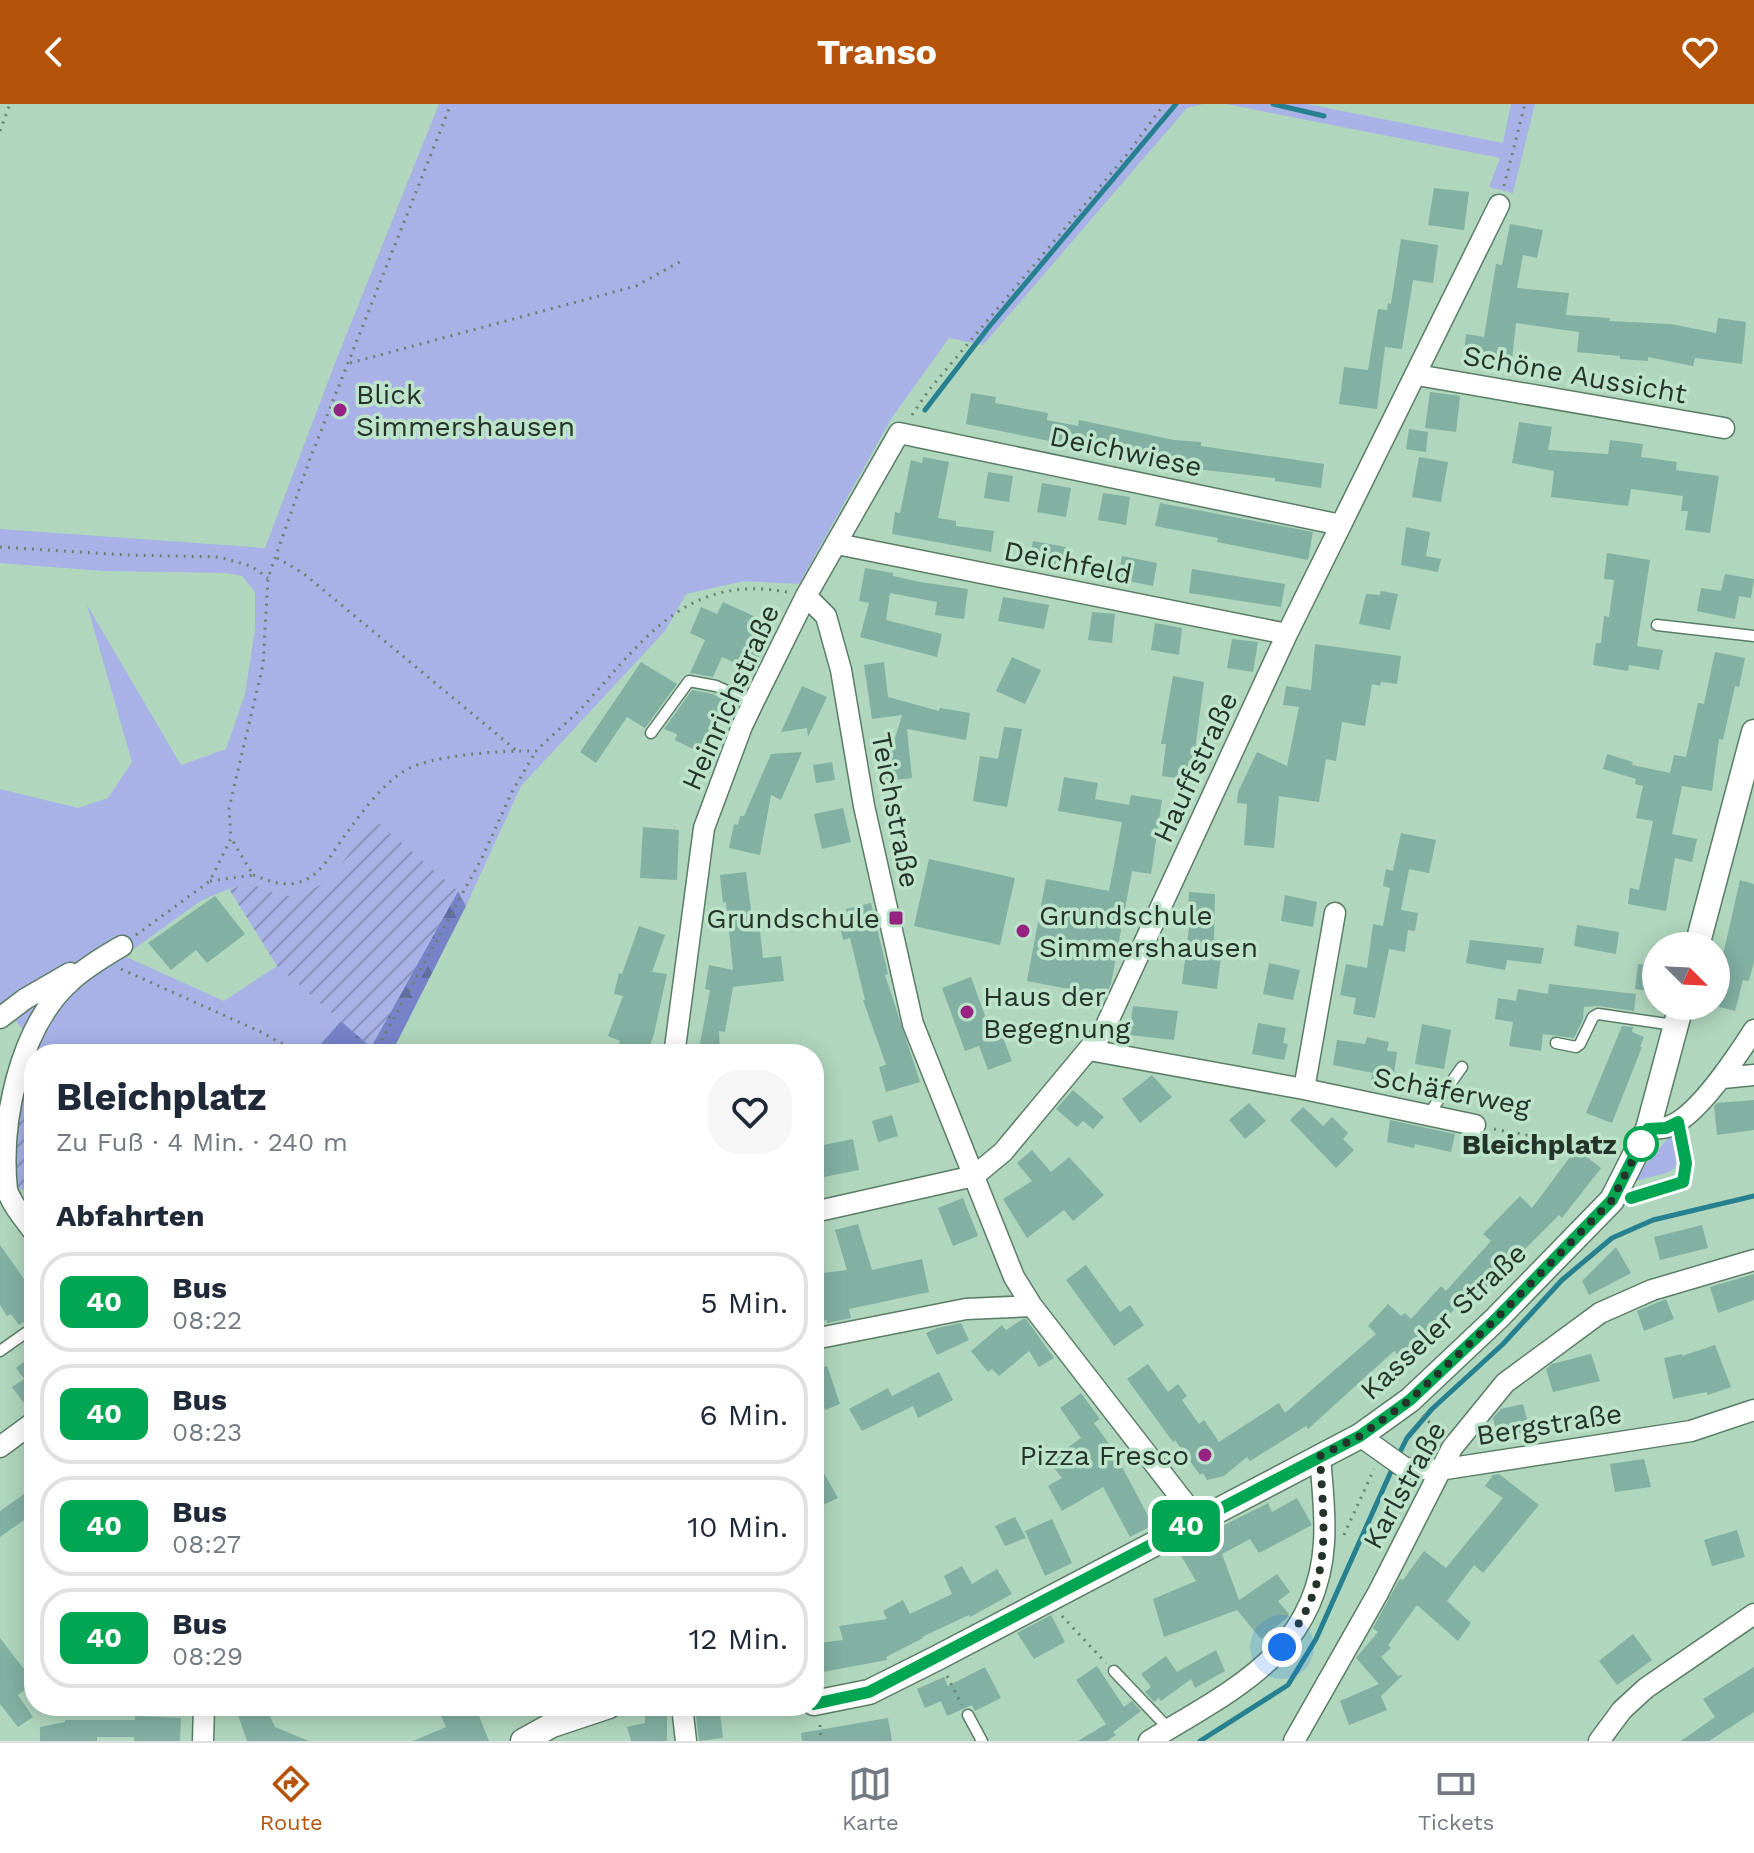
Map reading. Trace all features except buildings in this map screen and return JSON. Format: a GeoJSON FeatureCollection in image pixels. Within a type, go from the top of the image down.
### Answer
{"type":"FeatureCollection","features":[{"type":"Feature","properties":{"kind":"street","name":"Hauffstraße"},"geometry":{"type":"LineString","coordinates":[[824,1210],[974,1176],[1003,1152],[1103,1032],[1287,634],[1499,205]]}},
{"type":"Feature","properties":{"kind":"street","name":"Schöne Aussicht"},"geometry":{"type":"LineString","coordinates":[[1417,375],[1724,428]]}},
{"type":"Feature","properties":{"kind":"street","name":"Deichwiese"},"geometry":{"type":"LineString","coordinates":[[899,433],[1341,525]]}},
{"type":"Feature","properties":{"kind":"street","name":"Heinrichstraße"},"geometry":{"type":"LineString","coordinates":[[676,1044],[704,828],[753,703],[806,596],[899,433]]}},
{"type":"Feature","properties":{"kind":"street","name":"Deichfeld"},"geometry":{"type":"LineString","coordinates":[[837,544],[1287,634]]}},
{"type":"Feature","properties":{"kind":"street","name":"Teichstraße"},"geometry":{"type":"LineString","coordinates":[[806,596],[826,616],[841,670],[864,806],[913,1024],[1014,1277],[1032,1306],[1198,1520]]}},
{"type":"Feature","properties":{"kind":"street"},"geometry":{"type":"LineString","coordinates":[[1701,932],[1754,732]]}},
{"type":"Feature","properties":{"kind":"street"},"geometry":{"type":"LineString","coordinates":[[1304,1089],[1335,913]]}},
{"type":"Feature","properties":{"kind":"street"},"geometry":{"type":"LineString","coordinates":[[26,1044],[51,1003],[70,981],[122,946]]}},
{"type":"Feature","properties":{"kind":"street"},"geometry":{"type":"LineString","coordinates":[[0,1018],[62,976],[99,960]]}},
{"type":"Feature","properties":{"kind":"street","name":"Kasseler Straße"},"geometry":{"type":"LineString","coordinates":[[824,1701],[869,1692],[937,1658],[1360,1436],[1410,1400],[1497,1318],[1612,1200],[1648,1129],[1678,1020]]}},
{"type":"Feature","properties":{"kind":"street"},"geometry":{"type":"LineString","coordinates":[[1648,1129],[1666,1128],[1678,1122],[1723,1078],[1754,1030]]}},
{"type":"Feature","properties":{"kind":"street"},"geometry":{"type":"LineString","coordinates":[[24,1049],[14,1070],[5,1107],[1,1154],[8,1193],[24,1217]]}},
{"type":"Feature","properties":{"kind":"street","name":"Schäferweg"},"geometry":{"type":"LineString","coordinates":[[1089,1050],[1304,1089],[1475,1125]]}},
{"type":"Feature","properties":{"kind":"street"},"geometry":{"type":"LineString","coordinates":[[1723,1078],[1754,1075]]}},
{"type":"Feature","properties":{"kind":"street","name":"Karlstraße"},"geometry":{"type":"LineString","coordinates":[[1294,1741],[1378,1593],[1439,1470],[1459,1438],[1505,1383],[1600,1313],[1652,1290],[1754,1260]]}},
{"type":"Feature","properties":{"kind":"street"},"geometry":{"type":"LineString","coordinates":[[824,1337],[966,1309],[1032,1306]]}},
{"type":"Feature","properties":{"kind":"street","name":"Bergstraße"},"geometry":{"type":"LineString","coordinates":[[1360,1436],[1405,1468],[1439,1470],[1691,1431],[1754,1410]]}},
{"type":"Feature","properties":{"kind":"street"},"geometry":{"type":"LineString","coordinates":[[0,1447],[24,1429]]}},
{"type":"Feature","properties":{"kind":"street"},"geometry":{"type":"LineString","coordinates":[[1149,1741],[1222,1698],[1270,1662],[1295,1632],[1317,1589],[1324,1542],[1320,1456]]}},
{"type":"Feature","properties":{"kind":"street"},"geometry":{"type":"LineString","coordinates":[[1599,1741],[1622,1710],[1639,1694],[1754,1614]]}},
{"type":"Feature","properties":{"kind":"street"},"geometry":{"type":"LineString","coordinates":[[203,1741],[204,1716]]}},
{"type":"Feature","properties":{"kind":"street"},"geometry":{"type":"LineString","coordinates":[[523,1741],[552,1725],[579,1716]]}},
{"type":"Feature","properties":{"kind":"street"},"geometry":{"type":"LineString","coordinates":[[683,1716],[686,1741]]}},
{"type":"Feature","properties":{"kind":"lane"},"geometry":{"type":"LineString","coordinates":[[1657,625],[1754,636]]}},
{"type":"Feature","properties":{"kind":"lane"},"geometry":{"type":"LineString","coordinates":[[651,733],[689,681],[716,686],[753,703]]}},
{"type":"Feature","properties":{"kind":"lane"},"geometry":{"type":"LineString","coordinates":[[1556,1043],[1576,1047],[1593,1017],[1598,1014],[1642,1015]]}},
{"type":"Feature","properties":{"kind":"lane"},"geometry":{"type":"LineString","coordinates":[[1428,1115],[1462,1067]]}},
{"type":"Feature","properties":{"kind":"lane"},"geometry":{"type":"LineString","coordinates":[[1612,1200],[1657,1192],[1683,1182],[1686,1163],[1678,1122]]}},
{"type":"Feature","properties":{"kind":"lane"},"geometry":{"type":"LineString","coordinates":[[0,1351],[24,1334]]}},
{"type":"Feature","properties":{"kind":"lane"},"geometry":{"type":"LineString","coordinates":[[1114,1671],[1169,1729]]}},
{"type":"Feature","properties":{"kind":"lane"},"geometry":{"type":"LineString","coordinates":[[968,1715],[982,1741]]}},
{"type":"Feature","properties":{"kind":"path"},"geometry":{"type":"LineString","coordinates":[[0,131],[10,104]]}},
{"type":"Feature","properties":{"kind":"path"},"geometry":{"type":"LineString","coordinates":[[253,875],[231,838],[229,808],[263,665],[268,578],[311,456],[451,104]]}},
{"type":"Feature","properties":{"kind":"path"},"geometry":{"type":"LineString","coordinates":[[899,433],[929,390],[1129,152],[1164,104]]}},
{"type":"Feature","properties":{"kind":"path"},"geometry":{"type":"LineString","coordinates":[[1499,205],[1525,104]]}},
{"type":"Feature","properties":{"kind":"path"},"geometry":{"type":"LineString","coordinates":[[348,363],[636,286],[685,259]]}},
{"type":"Feature","properties":{"kind":"path"},"geometry":{"type":"LineString","coordinates":[[0,547],[219,557],[251,566],[268,578]]}},
{"type":"Feature","properties":{"kind":"path"},"geometry":{"type":"LineString","coordinates":[[275,557],[303,573],[517,751]]}},
{"type":"Feature","properties":{"kind":"path"},"geometry":{"type":"LineString","coordinates":[[380,1044],[482,858],[512,792],[536,751],[586,704],[661,622],[687,605],[711,596],[749,590],[771,589],[806,596]]}},
{"type":"Feature","properties":{"kind":"path"},"geometry":{"type":"LineString","coordinates":[[210,881],[253,875],[276,884],[300,882],[315,875],[372,800],[403,772],[424,761],[536,751]]}},
{"type":"Feature","properties":{"kind":"path"},"geometry":{"type":"LineString","coordinates":[[122,946],[210,881],[231,838]]}},
{"type":"Feature","properties":{"kind":"path"},"geometry":{"type":"LineString","coordinates":[[99,960],[283,1044]]}},
{"type":"Feature","properties":{"kind":"path","name":"Schäferweg"},"geometry":{"type":"LineString","coordinates":[[1475,1125],[1635,1156]]}},
{"type":"Feature","properties":{"kind":"path"},"geometry":{"type":"LineString","coordinates":[[1423,1415],[1439,1434]]}},
{"type":"Feature","properties":{"kind":"path"},"geometry":{"type":"LineString","coordinates":[[1339,1546],[1384,1453]]}},
{"type":"Feature","properties":{"kind":"path"},"geometry":{"type":"LineString","coordinates":[[1047,1599],[1114,1671]]}},
{"type":"Feature","properties":{"kind":"path"},"geometry":{"type":"LineString","coordinates":[[937,1658],[968,1715]]}},
{"type":"Feature","properties":{"kind":"shaded area"},"geometry":{"type":"Polygon","coordinates":[[[439,104],[1203,104],[1187,108],[983,345],[949,338],[891,419],[799,584],[744,581],[686,594],[665,631],[521,786],[466,906],[458,891],[375,821],[329,880],[298,897],[277,894],[252,884],[229,889],[202,900],[124,956],[224,1001],[277,966],[341,1021],[321,1044],[38,1044],[0,1006],[0,789],[78,808],[108,798],[132,762],[87,605],[181,765],[226,749],[245,694],[255,629],[255,592],[242,576],[228,573],[103,571],[0,563],[0,529],[265,548],[439,104]]]}},
{"type":"Feature","properties":{"kind":"shaded area"},"geometry":{"type":"Polygon","coordinates":[[[1226,104],[1307,104],[1503,143],[1511,104],[1535,104],[1513,193],[1489,187],[1500,158],[1226,104]]]}},
{"type":"Feature","properties":{"kind":"shaded area"},"geometry":{"type":"Polygon","coordinates":[[[375,820],[458,891],[373,1044],[368,1044],[277,966],[229,889],[252,884],[277,894],[298,897],[329,880],[375,820]]]}},
{"type":"Feature","properties":{"kind":"shaded area"},"geometry":{"type":"Polygon","coordinates":[[[24,1077],[24,1190],[13,1185],[10,1133],[24,1077]]]}},
{"type":"Feature","properties":{"kind":"shaded area"},"geometry":{"type":"Polygon","coordinates":[[[1675,1130],[1678,1153],[1675,1168],[1631,1182],[1675,1130]]]}},
{"type":"Feature","properties":{"kind":"green space"},"geometry":{"type":"Polygon","coordinates":[[[458,891],[466,906],[396,1044],[373,1044],[458,891]]]}},
{"type":"Feature","properties":{"kind":"green space"},"geometry":{"type":"Polygon","coordinates":[[[341,1021],[368,1044],[321,1044],[341,1021]]]}},
{"type":"Feature","properties":{"kind":"waterway"},"geometry":{"type":"LineString","coordinates":[[925,410],[988,328],[1176,104]]}},
{"type":"Feature","properties":{"kind":"waterway"},"geometry":{"type":"LineString","coordinates":[[1273,104],[1324,116]]}},
{"type":"Feature","properties":{"kind":"waterway"},"geometry":{"type":"LineString","coordinates":[[1397,1458],[1407,1438],[1432,1409],[1503,1344],[1562,1280],[1612,1238],[1653,1220],[1754,1196]]}},
{"type":"Feature","properties":{"kind":"waterway"},"geometry":{"type":"LineString","coordinates":[[1200,1741],[1288,1685],[1316,1639],[1393,1467]]}},
{"type":"Feature","properties":{"kind":"bus line","name":"40"},"geometry":{"type":"LineString","coordinates":[[824,1703],[869,1692],[1360,1436],[1410,1400],[1497,1318],[1612,1200],[1648,1129],[1666,1128],[1678,1122],[1686,1163],[1683,1182],[1669,1189],[1631,1198]]}},
{"type":"Feature","properties":{"kind":"place","name":"Blick Simmershausen"},"geometry":{"type":"Point","coordinates":[340,410]}},
{"type":"Feature","properties":{"kind":"place","name":"Grundschule"},"geometry":{"type":"Point","coordinates":[896,918]}},
{"type":"Feature","properties":{"kind":"place","name":"Grundschule Simmershausen"},"geometry":{"type":"Point","coordinates":[1023,931]}},
{"type":"Feature","properties":{"kind":"place","name":"Haus der Begegnung"},"geometry":{"type":"Point","coordinates":[967,1012]}},
{"type":"Feature","properties":{"kind":"place","name":"Bleichplatz"},"geometry":{"type":"Point","coordinates":[1641,1144]}},
{"type":"Feature","properties":{"kind":"place","name":"Pizza Fresco"},"geometry":{"type":"Point","coordinates":[1205,1455]}},
{"type":"Feature","properties":{"kind":"route"},"geometry":{"type":"LineString","coordinates":[[1282,1647],[1295,1632],[1317,1589],[1324,1542],[1320,1456],[1360,1436],[1410,1400],[1497,1318],[1612,1200],[1641,1144]]}}]}
